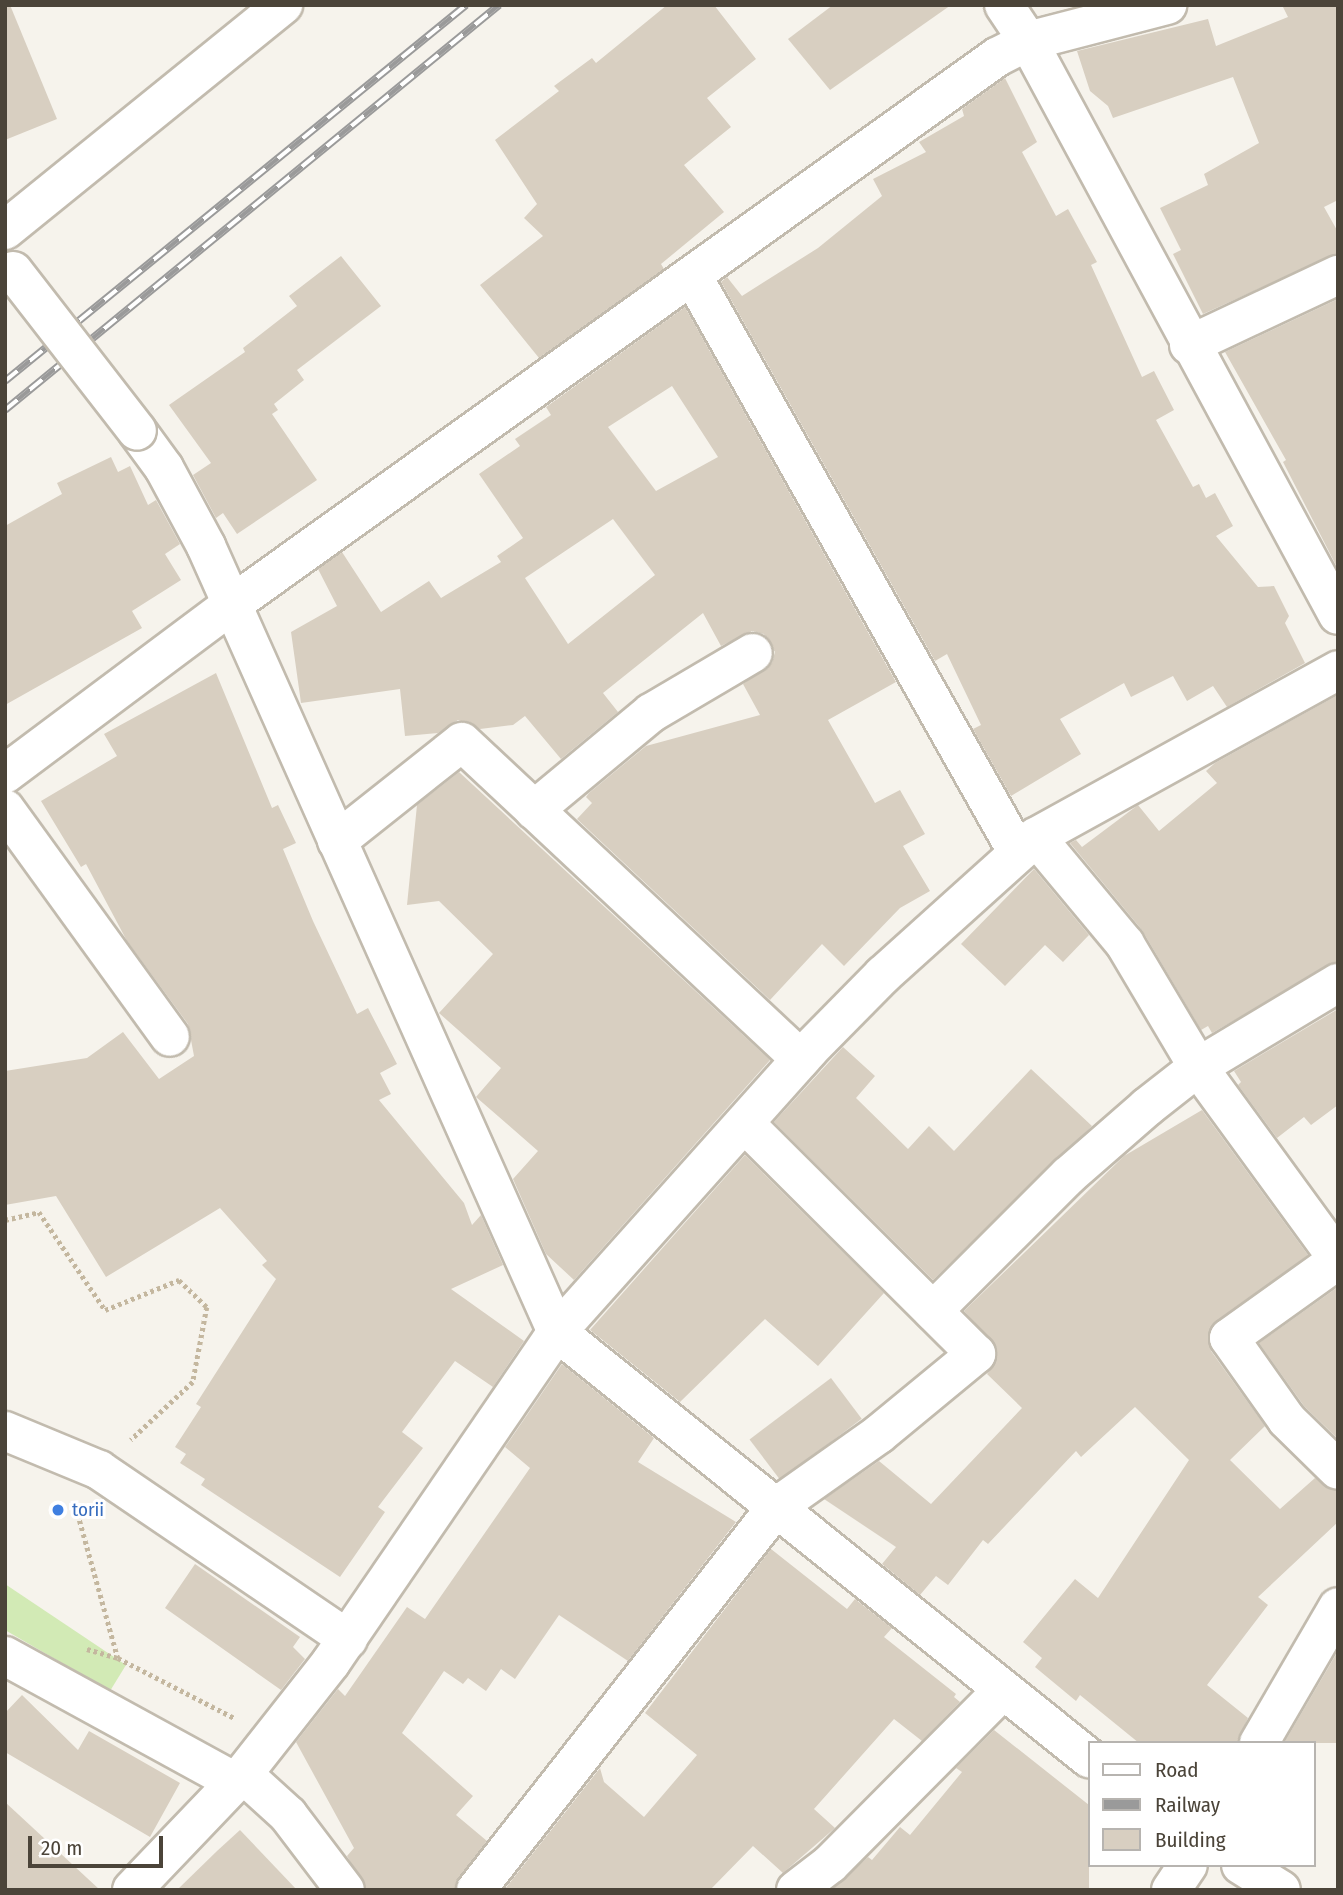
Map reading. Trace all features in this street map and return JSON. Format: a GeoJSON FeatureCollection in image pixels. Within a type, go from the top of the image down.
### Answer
{"type":"FeatureCollection","features":[{"type":"Feature","properties":{"kind":"street"},"geometry":{"type":"LineString","coordinates":[[5,230],[283,5]]}},
{"type":"Feature","properties":{"kind":"street"},"geometry":{"type":"LineString","coordinates":[[1004,5],[1028,41],[1189,345],[1327,568],[1338,615]]}},
{"type":"Feature","properties":{"kind":"street"},"geometry":{"type":"LineString","coordinates":[[5,774],[231,605],[997,57],[1028,41],[1167,5]]}},
{"type":"Feature","properties":{"kind":"street"},"geometry":{"type":"LineString","coordinates":[[9,266],[164,468],[206,546],[557,1332],[1001,1692],[1088,1757]]}},
{"type":"Feature","properties":{"kind":"street"},"geometry":{"type":"LineString","coordinates":[[1189,345],[1338,275]]}},
{"type":"Feature","properties":{"kind":"street"},"geometry":{"type":"LineString","coordinates":[[693,277],[1027,845],[1125,944],[1198,1068],[1338,1259],[1228,1338],[1287,1420],[1338,1470]]}},
{"type":"Feature","properties":{"kind":"street"},"geometry":{"type":"LineString","coordinates":[[534,810],[651,713],[753,653]]}},
{"type":"Feature","properties":{"kind":"street"},"geometry":{"type":"LineString","coordinates":[[132,1890],[239,1778],[348,1639],[557,1332],[801,1059],[883,975],[1027,845],[1338,670]]}},
{"type":"Feature","properties":{"kind":"street"},"geometry":{"type":"LineString","coordinates":[[337,842],[462,743],[801,1059]]}},
{"type":"Feature","properties":{"kind":"street"},"geometry":{"type":"LineString","coordinates":[[5,809],[170,1037]]}},
{"type":"Feature","properties":{"kind":"street"},"geometry":{"type":"LineString","coordinates":[[933,1311],[1068,1176],[1198,1068],[1338,983]]}},
{"type":"Feature","properties":{"kind":"street"},"geometry":{"type":"LineString","coordinates":[[476,1890],[776,1507],[879,1434],[976,1354],[744,1123]]}},
{"type":"Feature","properties":{"kind":"street"},"geometry":{"type":"LineString","coordinates":[[5,1431],[99,1470],[348,1639]]}},
{"type":"Feature","properties":{"kind":"street"},"geometry":{"type":"LineString","coordinates":[[1260,1741],[1338,1607]]}},
{"type":"Feature","properties":{"kind":"street"},"geometry":{"type":"LineString","coordinates":[[5,1656],[239,1778],[288,1815],[345,1890]]}},
{"type":"Feature","properties":{"kind":"street"},"geometry":{"type":"LineString","coordinates":[[796,1890],[830,1864],[1001,1692]]}},
{"type":"Feature","properties":{"kind":"street"},"geometry":{"type":"LineString","coordinates":[[1171,1890],[1187,1867]]}},
{"type":"Feature","properties":{"kind":"street"},"geometry":{"type":"LineString","coordinates":[[1244,1867],[1281,1890]]}},
{"type":"Feature","properties":{"kind":"path"},"geometry":{"type":"LineString","coordinates":[[5,1220],[39,1212],[105,1310],[179,1280],[207,1307],[194,1382],[73,1495],[118,1658]]}},
{"type":"Feature","properties":{"kind":"path"},"geometry":{"type":"LineString","coordinates":[[82,1648],[118,1658],[272,1737]]}},
{"type":"Feature","properties":{"kind":"green space"},"geometry":{"type":"Polygon","coordinates":[[[5,1584],[126,1665],[110,1691],[5,1630],[5,1584]]]}},
{"type":"Feature","properties":{"kind":"building"},"geometry":{"type":"Polygon","coordinates":[[[5,5],[10,5],[57,119],[5,140],[5,5]]]}},
{"type":"Feature","properties":{"kind":"building"},"geometry":{"type":"Polygon","coordinates":[[[667,5],[714,5],[756,59],[707,98],[731,127],[684,165],[724,212],[661,264],[664,269],[539,358],[480,285],[543,236],[524,218],[537,204],[495,140],[559,91],[554,86],[592,58],[596,63],[667,5]]]}},
{"type":"Feature","properties":{"kind":"building"},"geometry":{"type":"Polygon","coordinates":[[[833,5],[951,5],[830,90],[788,39],[833,5]]]}},
{"type":"Feature","properties":{"kind":"building"},"geometry":{"type":"Polygon","coordinates":[[[1282,5],[1338,5],[1338,200],[1324,207],[1338,232],[1338,253],[1203,314],[1173,254],[1181,250],[1160,208],[1208,185],[1204,174],[1259,143],[1233,77],[1113,118],[1108,106],[1090,91],[1077,51],[1208,19],[1216,46],[1288,17],[1282,5]]]}},
{"type":"Feature","properties":{"kind":"building"},"geometry":{"type":"Polygon","coordinates":[[[1005,78],[1037,142],[1022,152],[1056,216],[1068,209],[1097,262],[1091,265],[1142,377],[1154,371],[1174,410],[1156,420],[1193,487],[1199,484],[1206,498],[1215,493],[1233,526],[1216,536],[1258,587],[1274,586],[1289,616],[1285,623],[1305,663],[1227,707],[1213,686],[1187,701],[1173,676],[1131,697],[1124,683],[1060,719],[1081,754],[1011,796],[973,729],[981,725],[947,654],[935,661],[721,282],[727,277],[742,296],[818,248],[882,196],[873,179],[926,152],[919,142],[964,116],[962,109],[1005,78]]]}},
{"type":"Feature","properties":{"kind":"building"},"geometry":{"type":"Polygon","coordinates":[[[341,256],[381,306],[297,370],[304,380],[274,404],[278,410],[272,414],[317,480],[237,534],[223,513],[216,518],[193,475],[211,463],[169,405],[245,352],[243,348],[297,306],[289,296],[341,256]]]}},
{"type":"Feature","properties":{"kind":"building"},"geometry":{"type":"Polygon","coordinates":[[[1338,299],[1338,569],[1283,462],[1286,460],[1225,352],[1338,299]]]}},
{"type":"Feature","properties":{"kind":"building"},"geometry":{"type":"Polygon","coordinates":[[[685,307],[896,682],[828,720],[875,803],[900,790],[925,834],[903,846],[930,891],[900,908],[844,966],[822,944],[770,1000],[577,819],[592,803],[586,797],[589,793],[646,746],[760,715],[743,684],[772,663],[775,652],[764,634],[752,631],[721,646],[703,613],[603,693],[618,712],[561,759],[525,716],[513,725],[480,729],[458,720],[438,733],[405,736],[400,689],[301,703],[291,632],[337,606],[318,569],[342,552],[381,612],[429,581],[441,598],[501,562],[497,556],[523,538],[479,474],[520,446],[515,439],[551,415],[546,407],[685,307]],[[672,386],[608,427],[656,491],[718,457],[672,386]],[[613,519],[525,578],[568,644],[655,575],[613,519]]]}},
{"type":"Feature","properties":{"kind":"building"},"geometry":{"type":"Polygon","coordinates":[[[111,457],[118,472],[130,466],[148,505],[156,500],[180,544],[165,554],[181,580],[132,611],[142,628],[5,705],[5,526],[62,494],[57,483],[111,457]]]}},
{"type":"Feature","properties":{"kind":"building"},"geometry":{"type":"Polygon","coordinates":[[[216,673],[272,808],[278,805],[296,843],[283,849],[313,921],[357,1014],[368,1008],[397,1064],[380,1073],[391,1094],[379,1100],[464,1203],[472,1225],[481,1215],[503,1265],[451,1289],[524,1341],[493,1387],[455,1361],[402,1432],[423,1448],[378,1507],[385,1512],[340,1577],[201,1485],[205,1479],[180,1463],[186,1454],[175,1447],[201,1407],[196,1404],[276,1279],[262,1265],[267,1261],[220,1208],[106,1277],[56,1196],[5,1205],[5,1071],[87,1058],[123,1032],[159,1079],[194,1056],[188,1024],[127,941],[86,864],[81,867],[41,801],[117,756],[104,734],[216,673]]]}},
{"type":"Feature","properties":{"kind":"building"},"geometry":{"type":"Polygon","coordinates":[[[1338,695],[1338,961],[1212,1033],[1208,1026],[1201,1030],[1142,930],[1070,843],[1076,840],[1082,847],[1138,805],[1159,831],[1217,783],[1206,771],[1215,763],[1338,695]]]}},
{"type":"Feature","properties":{"kind":"building"},"geometry":{"type":"Polygon","coordinates":[[[459,772],[770,1060],[574,1280],[546,1254],[513,1179],[538,1151],[476,1097],[501,1068],[439,1013],[493,954],[439,901],[407,905],[417,805],[459,772]]]}},
{"type":"Feature","properties":{"kind":"building"},"geometry":{"type":"Polygon","coordinates":[[[1034,869],[1089,935],[1063,962],[1045,945],[1005,986],[961,944],[1034,869]]]}},
{"type":"Feature","properties":{"kind":"building"},"geometry":{"type":"Polygon","coordinates":[[[1338,1009],[1338,1105],[1311,1125],[1304,1117],[1277,1138],[1238,1085],[1241,1082],[1234,1071],[1338,1009]]]}},
{"type":"Feature","properties":{"kind":"building"},"geometry":{"type":"Polygon","coordinates":[[[843,1047],[875,1076],[856,1098],[908,1149],[929,1126],[954,1151],[1031,1069],[1092,1126],[933,1280],[774,1122],[843,1047]]]}},
{"type":"Feature","properties":{"kind":"building"},"geometry":{"type":"Polygon","coordinates":[[[1202,1110],[1308,1255],[1209,1330],[1211,1351],[1265,1426],[1230,1460],[1280,1509],[1315,1478],[1338,1491],[1338,1522],[1258,1597],[1268,1605],[1207,1685],[1248,1718],[1238,1741],[1137,1741],[1080,1695],[1076,1701],[1035,1667],[1042,1658],[1023,1642],[1075,1579],[1098,1598],[1189,1460],[1135,1407],[1081,1457],[1076,1451],[988,1544],[983,1540],[948,1585],[936,1576],[920,1595],[882,1564],[896,1547],[824,1499],[879,1461],[931,1504],[1022,1408],[987,1374],[996,1362],[997,1348],[964,1311],[1124,1156],[1202,1110]]]}},
{"type":"Feature","properties":{"kind":"building"},"geometry":{"type":"Polygon","coordinates":[[[745,1155],[884,1293],[818,1366],[765,1319],[680,1402],[590,1330],[745,1155]]]}},
{"type":"Feature","properties":{"kind":"building"},"geometry":{"type":"Polygon","coordinates":[[[1338,1287],[1338,1439],[1304,1406],[1259,1343],[1338,1287]]]}},
{"type":"Feature","properties":{"kind":"building"},"geometry":{"type":"Polygon","coordinates":[[[562,1364],[654,1438],[638,1462],[736,1522],[628,1661],[559,1615],[515,1679],[501,1669],[486,1691],[468,1678],[463,1684],[444,1671],[402,1733],[473,1796],[456,1815],[487,1841],[459,1877],[455,1890],[366,1890],[347,1856],[354,1848],[296,1742],[338,1689],[345,1696],[407,1607],[425,1619],[530,1468],[505,1447],[562,1364]]]}},
{"type":"Feature","properties":{"kind":"building"},"geometry":{"type":"Polygon","coordinates":[[[831,1378],[862,1419],[780,1480],[750,1439],[831,1378]]]}},
{"type":"Feature","properties":{"kind":"building"},"geometry":{"type":"Polygon","coordinates":[[[771,1549],[847,1609],[855,1599],[892,1628],[884,1637],[956,1694],[954,1697],[960,1702],[922,1741],[894,1719],[814,1809],[835,1828],[783,1873],[753,1846],[710,1890],[504,1890],[600,1768],[604,1782],[644,1817],[697,1755],[645,1713],[771,1549]]]}},
{"type":"Feature","properties":{"kind":"building"},"geometry":{"type":"Polygon","coordinates":[[[195,1564],[300,1637],[293,1647],[305,1659],[281,1690],[165,1608],[195,1564]]]}},
{"type":"Feature","properties":{"kind":"building"},"geometry":{"type":"Polygon","coordinates":[[[1338,1651],[1338,1743],[1285,1741],[1338,1651]]]}},
{"type":"Feature","properties":{"kind":"building"},"geometry":{"type":"Polygon","coordinates":[[[22,1695],[78,1750],[89,1731],[180,1783],[150,1837],[5,1752],[5,1713],[22,1695]]]}},
{"type":"Feature","properties":{"kind":"building"},"geometry":{"type":"Polygon","coordinates":[[[994,1730],[1088,1804],[1089,1890],[832,1890],[868,1857],[872,1860],[900,1827],[910,1835],[962,1772],[956,1768],[994,1730]]]}},
{"type":"Feature","properties":{"kind":"building"},"geometry":{"type":"Polygon","coordinates":[[[5,1802],[100,1890],[5,1890],[5,1802]]]}},
{"type":"Feature","properties":{"kind":"building"},"geometry":{"type":"Polygon","coordinates":[[[240,1830],[297,1890],[177,1890],[217,1851],[240,1830]]]}},
{"type":"Feature","properties":{"kind":"railway"},"geometry":{"type":"LineString","coordinates":[[5,381],[466,5]]}},
{"type":"Feature","properties":{"kind":"railway"},"geometry":{"type":"LineString","coordinates":[[5,410],[499,5]]}},
{"type":"Feature","properties":{"kind":"place","name":"torii"},"geometry":{"type":"Point","coordinates":[58,1510]}}]}
